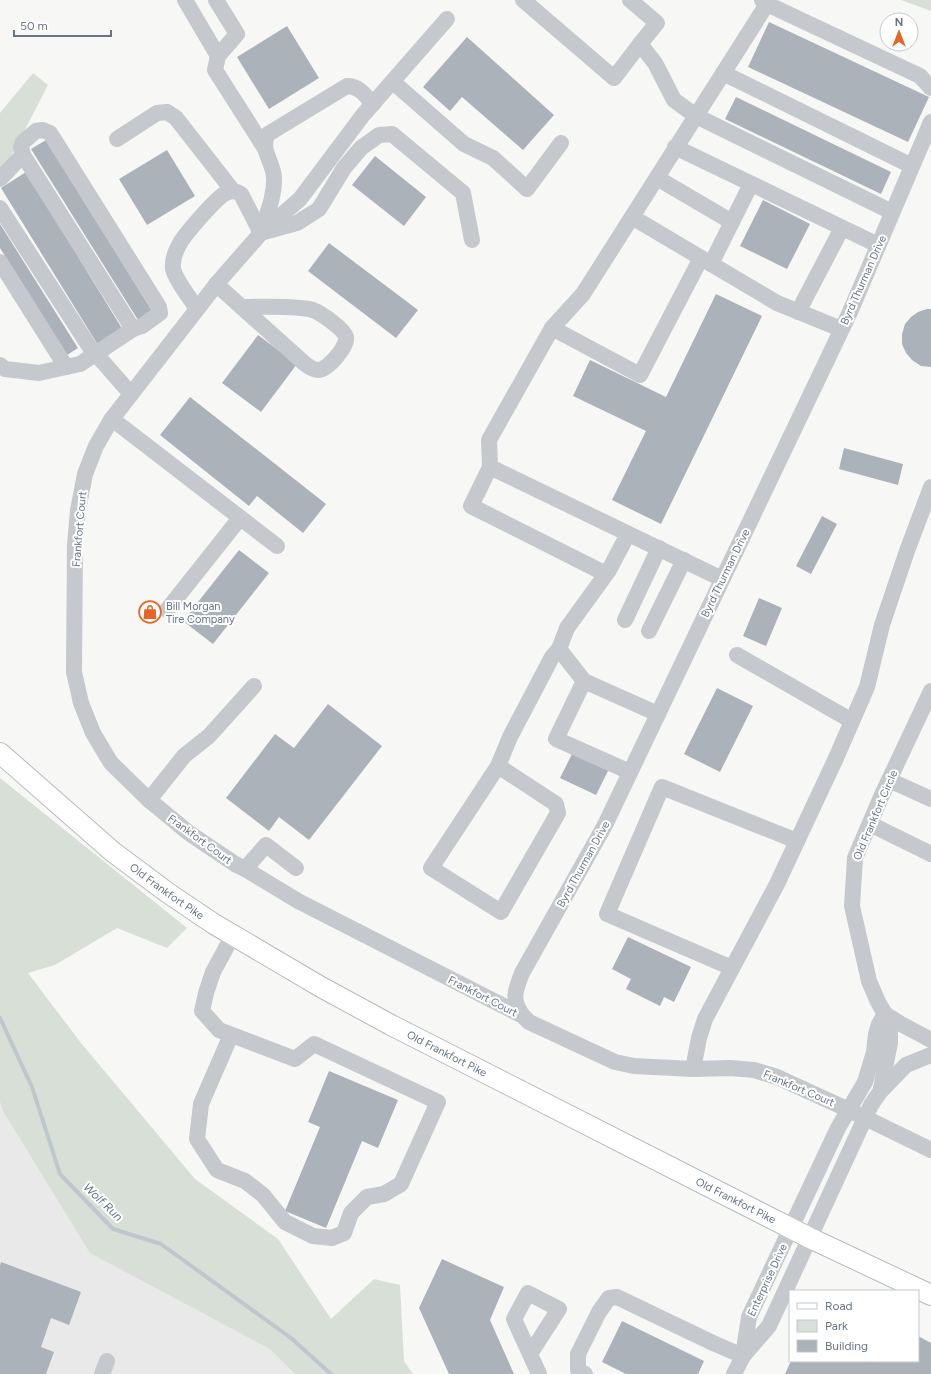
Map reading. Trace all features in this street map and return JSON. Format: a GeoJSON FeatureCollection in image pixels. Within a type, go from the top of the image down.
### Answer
{"type":"FeatureCollection","features":[{"type":"Feature","properties":{"kind":"main road","name":"Old Frankfort Pike"},"geometry":{"type":"LineString","coordinates":[[0,753],[113,852],[168,894],[233,935],[321,987],[392,1026],[810,1238],[931,1295]]}},
{"type":"Feature","properties":{"kind":"street"},"geometry":{"type":"LineString","coordinates":[[186,0],[218,56]]}},
{"type":"Feature","properties":{"kind":"street"},"geometry":{"type":"LineString","coordinates":[[216,0],[237,34],[218,56],[215,70],[264,147],[271,163],[274,178],[274,190],[261,233]]}},
{"type":"Feature","properties":{"kind":"street"},"geometry":{"type":"LineString","coordinates":[[523,0],[614,78],[657,23],[630,0]]}},
{"type":"Feature","properties":{"kind":"street"},"geometry":{"type":"LineString","coordinates":[[606,574],[471,506],[490,467],[489,440],[552,328],[583,294],[723,73],[764,2],[920,76],[931,88]]}},
{"type":"Feature","properties":{"kind":"street","name":"Frankfort Court"},"geometry":{"type":"LineString","coordinates":[[447,19],[373,104],[300,198],[261,233],[216,284],[112,419],[96,446],[85,474],[78,510],[75,545],[74,672],[81,703],[93,733],[111,763],[149,800],[189,833],[234,864],[246,869],[298,901],[523,1016],[530,1022],[615,1062],[634,1066],[693,1070],[730,1068],[754,1070],[777,1077],[931,1150]]}},
{"type":"Feature","properties":{"kind":"street"},"geometry":{"type":"LineString","coordinates":[[640,44],[655,63],[674,100],[696,116],[892,212]]}},
{"type":"Feature","properties":{"kind":"street"},"geometry":{"type":"LineString","coordinates":[[723,73],[912,166]]}},
{"type":"Feature","properties":{"kind":"street"},"geometry":{"type":"LineString","coordinates":[[393,82],[464,144],[493,158],[527,189],[561,143]]}},
{"type":"Feature","properties":{"kind":"street"},"geometry":{"type":"LineString","coordinates":[[264,147],[264,140],[268,134],[347,86],[353,86],[361,90],[373,104]]}},
{"type":"Feature","properties":{"kind":"street"},"geometry":{"type":"LineString","coordinates":[[117,139],[157,113],[167,112],[176,118],[233,191],[240,194],[261,233]]}},
{"type":"Feature","properties":{"kind":"street","name":"Byrd Thurman Drive"},"geometry":{"type":"LineString","coordinates":[[523,1016],[518,1009],[515,999],[522,974],[605,825],[841,329],[931,122]]}},
{"type":"Feature","properties":{"kind":"street"},"geometry":{"type":"LineString","coordinates":[[0,365],[5,369],[39,373],[80,364],[133,329],[142,326],[160,313],[159,307],[50,132],[43,130],[36,131],[23,142],[21,147],[23,154],[133,329]]}},
{"type":"Feature","properties":{"kind":"street"},"geometry":{"type":"LineString","coordinates":[[261,233],[297,223],[319,209],[344,168],[361,148],[379,135],[392,134],[463,192],[472,240]]}},
{"type":"Feature","properties":{"kind":"street"},"geometry":{"type":"LineString","coordinates":[[675,147],[878,245]]}},
{"type":"Feature","properties":{"kind":"street"},"geometry":{"type":"LineString","coordinates":[[0,179],[23,154]]}},
{"type":"Feature","properties":{"kind":"street"},"geometry":{"type":"LineString","coordinates":[[657,178],[732,222]]}},
{"type":"Feature","properties":{"kind":"street"},"geometry":{"type":"LineString","coordinates":[[552,328],[640,375],[706,261],[732,222],[751,184]]}},
{"type":"Feature","properties":{"kind":"street"},"geometry":{"type":"LineString","coordinates":[[197,309],[173,270],[173,260],[180,243],[207,210],[221,196],[227,192],[233,191]]}},
{"type":"Feature","properties":{"kind":"street"},"geometry":{"type":"LineString","coordinates":[[0,208],[89,346],[131,394]]}},
{"type":"Feature","properties":{"kind":"street"},"geometry":{"type":"LineString","coordinates":[[632,217],[777,303],[841,329]]}},
{"type":"Feature","properties":{"kind":"street"},"geometry":{"type":"LineString","coordinates":[[798,312],[842,228]]}},
{"type":"Feature","properties":{"kind":"street"},"geometry":{"type":"LineString","coordinates":[[0,262],[66,367]]}},
{"type":"Feature","properties":{"kind":"street"},"geometry":{"type":"LineString","coordinates":[[216,284],[304,363],[313,369],[319,370],[326,368],[346,344],[346,337],[342,330],[314,310],[304,308],[242,307]]}},
{"type":"Feature","properties":{"kind":"street"},"geometry":{"type":"LineString","coordinates":[[112,419],[277,546]]}},
{"type":"Feature","properties":{"kind":"street"},"geometry":{"type":"LineString","coordinates":[[490,467],[722,579]]}},
{"type":"Feature","properties":{"kind":"street"},"geometry":{"type":"LineString","coordinates":[[693,1070],[699,1038],[705,1019],[777,884],[867,687],[882,625],[931,486]]}},
{"type":"Feature","properties":{"kind":"street"},"geometry":{"type":"LineString","coordinates":[[167,610],[240,518]]}},
{"type":"Feature","properties":{"kind":"street"},"geometry":{"type":"LineString","coordinates":[[498,766],[556,804],[558,812],[501,912],[431,868],[498,766],[521,715],[552,657],[559,649],[567,628],[606,574],[628,534]]}},
{"type":"Feature","properties":{"kind":"street"},"geometry":{"type":"LineString","coordinates":[[625,620],[659,548]]}},
{"type":"Feature","properties":{"kind":"street"},"geometry":{"type":"LineString","coordinates":[[649,631],[684,560]]}},
{"type":"Feature","properties":{"kind":"street"},"geometry":{"type":"LineString","coordinates":[[559,649],[584,681],[658,714]]}},
{"type":"Feature","properties":{"kind":"street"},"geometry":{"type":"LineString","coordinates":[[737,655],[852,721]]}},
{"type":"Feature","properties":{"kind":"street"},"geometry":{"type":"LineString","coordinates":[[584,681],[556,739],[630,772]]}},
{"type":"Feature","properties":{"kind":"street"},"geometry":{"type":"LineString","coordinates":[[149,800],[184,756],[210,736],[254,686]]}},
{"type":"Feature","properties":{"kind":"street","name":"Old Frankfort Circle"},"geometry":{"type":"LineString","coordinates":[[880,1092],[890,1043],[890,1026],[868,981],[852,906],[855,858],[889,780],[931,691]]}},
{"type":"Feature","properties":{"kind":"street"},"geometry":{"type":"LineString","coordinates":[[889,780],[931,799]]}},
{"type":"Feature","properties":{"kind":"street"},"geometry":{"type":"LineString","coordinates":[[732,968],[607,914],[662,787],[797,842]]}},
{"type":"Feature","properties":{"kind":"street"},"geometry":{"type":"LineString","coordinates":[[870,824],[931,854]]}},
{"type":"Feature","properties":{"kind":"street"},"geometry":{"type":"LineString","coordinates":[[246,869],[266,845],[296,868]]}},
{"type":"Feature","properties":{"kind":"street"},"geometry":{"type":"LineString","coordinates":[[231,1034],[201,1104],[197,1138],[217,1170],[246,1181],[263,1195],[285,1222],[313,1236],[332,1238],[344,1233],[351,1213],[367,1197],[384,1194],[401,1184],[438,1102],[314,1044],[295,1059],[231,1034],[219,1030],[202,1011],[213,972],[233,935]]}},
{"type":"Feature","properties":{"kind":"street"},"geometry":{"type":"LineString","coordinates":[[849,1110],[865,1082],[874,1052],[877,1029],[885,1014]]}},
{"type":"Feature","properties":{"kind":"street","name":"Old Frankfort Circle"},"geometry":{"type":"LineString","coordinates":[[885,1014],[931,1040]]}},
{"type":"Feature","properties":{"kind":"street"},"geometry":{"type":"LineString","coordinates":[[810,1238],[865,1118],[880,1092],[906,1064],[931,1055]]}},
{"type":"Feature","properties":{"kind":"street","name":"Frankfort Court"},"geometry":{"type":"LineString","coordinates":[[792,1228],[838,1128],[849,1110]]}},
{"type":"Feature","properties":{"kind":"street","name":"Enterprise Drive"},"geometry":{"type":"LineString","coordinates":[[743,1356],[749,1317],[792,1228]]}},
{"type":"Feature","properties":{"kind":"street","name":"Enterprise Drive"},"geometry":{"type":"LineString","coordinates":[[734,1374],[743,1356],[769,1326],[810,1238]]}},
{"type":"Feature","properties":{"kind":"street"},"geometry":{"type":"LineString","coordinates":[[585,1374],[578,1370],[578,1354],[599,1312],[609,1298],[617,1297],[743,1356]]}},
{"type":"Feature","properties":{"kind":"street"},"geometry":{"type":"LineString","coordinates":[[530,1354],[539,1374]]}},
{"type":"Feature","properties":{"kind":"shaded area"},"geometry":{"type":"Polygon","coordinates":[[[0,1102],[3,1111],[271,1349],[295,1374],[0,1374],[0,1102]]]}},
{"type":"Feature","properties":{"kind":"green space"},"geometry":{"type":"Polygon","coordinates":[[[901,0],[931,0],[931,11],[901,0]]]}},
{"type":"Feature","properties":{"kind":"green space"},"geometry":{"type":"Polygon","coordinates":[[[33,73],[48,85],[0,178],[0,113],[33,73]]]}},
{"type":"Feature","properties":{"kind":"green space"},"geometry":{"type":"Polygon","coordinates":[[[0,778],[187,928],[167,948],[117,928],[55,965],[28,973],[81,1043],[195,1179],[278,1239],[331,1319],[374,1279],[400,1285],[404,1361],[413,1374],[295,1374],[270,1349],[90,1253],[3,1111],[0,1102],[0,778]]]}},
{"type":"Feature","properties":{"kind":"building"},"geometry":{"type":"Polygon","coordinates":[[[769,22],[929,97],[908,142],[748,67],[769,22]]]}},
{"type":"Feature","properties":{"kind":"building"},"geometry":{"type":"Polygon","coordinates":[[[287,26],[319,78],[269,109],[237,57],[287,26]]]}},
{"type":"Feature","properties":{"kind":"building"},"geometry":{"type":"Polygon","coordinates":[[[467,37],[554,115],[523,150],[462,97],[450,111],[423,87],[467,37]]]}},
{"type":"Feature","properties":{"kind":"building"},"geometry":{"type":"Polygon","coordinates":[[[736,97],[891,172],[881,194],[725,119],[736,97]]]}},
{"type":"Feature","properties":{"kind":"building"},"geometry":{"type":"Polygon","coordinates":[[[46,140],[152,311],[138,320],[31,149],[46,140]]]}},
{"type":"Feature","properties":{"kind":"building"},"geometry":{"type":"Polygon","coordinates":[[[167,150],[195,196],[147,225],[119,179],[167,150]]]}},
{"type":"Feature","properties":{"kind":"building"},"geometry":{"type":"Polygon","coordinates":[[[375,156],[426,197],[404,226],[352,185],[375,156]]]}},
{"type":"Feature","properties":{"kind":"building"},"geometry":{"type":"Polygon","coordinates":[[[26,172],[123,330],[98,345],[1,188],[26,172]]]}},
{"type":"Feature","properties":{"kind":"building"},"geometry":{"type":"Polygon","coordinates":[[[763,200],[810,224],[787,269],[740,246],[763,200]]]}},
{"type":"Feature","properties":{"kind":"building"},"geometry":{"type":"Polygon","coordinates":[[[0,224],[78,348],[67,355],[0,248],[0,224]]]}},
{"type":"Feature","properties":{"kind":"building"},"geometry":{"type":"Polygon","coordinates":[[[329,243],[418,310],[396,338],[308,271],[329,243]]]}},
{"type":"Feature","properties":{"kind":"building"},"geometry":{"type":"Polygon","coordinates":[[[716,294],[762,316],[661,524],[612,500],[646,431],[573,396],[590,360],[666,397],[716,294]]]}},
{"type":"Feature","properties":{"kind":"building"},"geometry":{"type":"Polygon","coordinates":[[[931,309],[931,367],[921,366],[912,360],[906,353],[902,344],[902,334],[905,324],[918,312],[931,309]]]}},
{"type":"Feature","properties":{"kind":"building"},"geometry":{"type":"Polygon","coordinates":[[[258,335],[297,364],[261,412],[222,383],[258,335]]]}},
{"type":"Feature","properties":{"kind":"building"},"geometry":{"type":"Polygon","coordinates":[[[190,397],[326,504],[303,533],[257,496],[249,506],[160,435],[190,397]]]}},
{"type":"Feature","properties":{"kind":"building"},"geometry":{"type":"Polygon","coordinates":[[[844,448],[903,464],[898,485],[839,469],[844,448]]]}},
{"type":"Feature","properties":{"kind":"building"},"geometry":{"type":"Polygon","coordinates":[[[822,516],[837,524],[811,574],[796,566],[822,516]]]}},
{"type":"Feature","properties":{"kind":"building"},"geometry":{"type":"Polygon","coordinates":[[[239,550],[269,573],[213,644],[183,621],[239,550]]]}},
{"type":"Feature","properties":{"kind":"building"},"geometry":{"type":"Polygon","coordinates":[[[759,598],[782,608],[766,646],[743,636],[759,598]]]}},
{"type":"Feature","properties":{"kind":"building"},"geometry":{"type":"Polygon","coordinates":[[[717,688],[753,706],[720,772],[684,754],[717,688]]]}},
{"type":"Feature","properties":{"kind":"building"},"geometry":{"type":"Polygon","coordinates":[[[328,704],[382,746],[309,840],[279,817],[269,831],[226,798],[275,734],[294,748],[328,704]]]}},
{"type":"Feature","properties":{"kind":"building"},"geometry":{"type":"Polygon","coordinates":[[[574,750],[610,767],[596,795],[560,778],[574,750]]]}},
{"type":"Feature","properties":{"kind":"building"},"geometry":{"type":"Polygon","coordinates":[[[628,937],[691,967],[674,1002],[664,997],[660,1006],[626,989],[631,979],[612,969],[628,937]]]}},
{"type":"Feature","properties":{"kind":"building"},"geometry":{"type":"Polygon","coordinates":[[[329,1071],[398,1100],[378,1148],[362,1141],[326,1228],[285,1211],[320,1127],[308,1122],[329,1071]]]}},
{"type":"Feature","properties":{"kind":"building"},"geometry":{"type":"Polygon","coordinates":[[[442,1259],[504,1287],[490,1320],[514,1374],[449,1374],[419,1308],[442,1259]]]}},
{"type":"Feature","properties":{"kind":"building"},"geometry":{"type":"Polygon","coordinates":[[[1,1262],[81,1292],[69,1325],[51,1318],[41,1347],[54,1352],[46,1374],[0,1374],[1,1262]]]}},
{"type":"Feature","properties":{"kind":"building"},"geometry":{"type":"Polygon","coordinates":[[[622,1321],[704,1361],[698,1374],[626,1374],[602,1362],[622,1321]]]}},
{"type":"Feature","properties":{"kind":"building"},"geometry":{"type":"Polygon","coordinates":[[[919,1337],[931,1343],[931,1374],[785,1374],[791,1362],[919,1362],[919,1337]]]}},
{"type":"Feature","properties":{"kind":"waterway","name":"Wolf Run"},"geometry":{"type":"LineString","coordinates":[[0,1018],[32,1087],[60,1174],[113,1229],[161,1244],[291,1338],[331,1374]]}},
{"type":"Feature","properties":{"kind":"place","name":"Bill Morgan Tire Company"},"geometry":{"type":"Point","coordinates":[150,612]}}]}
